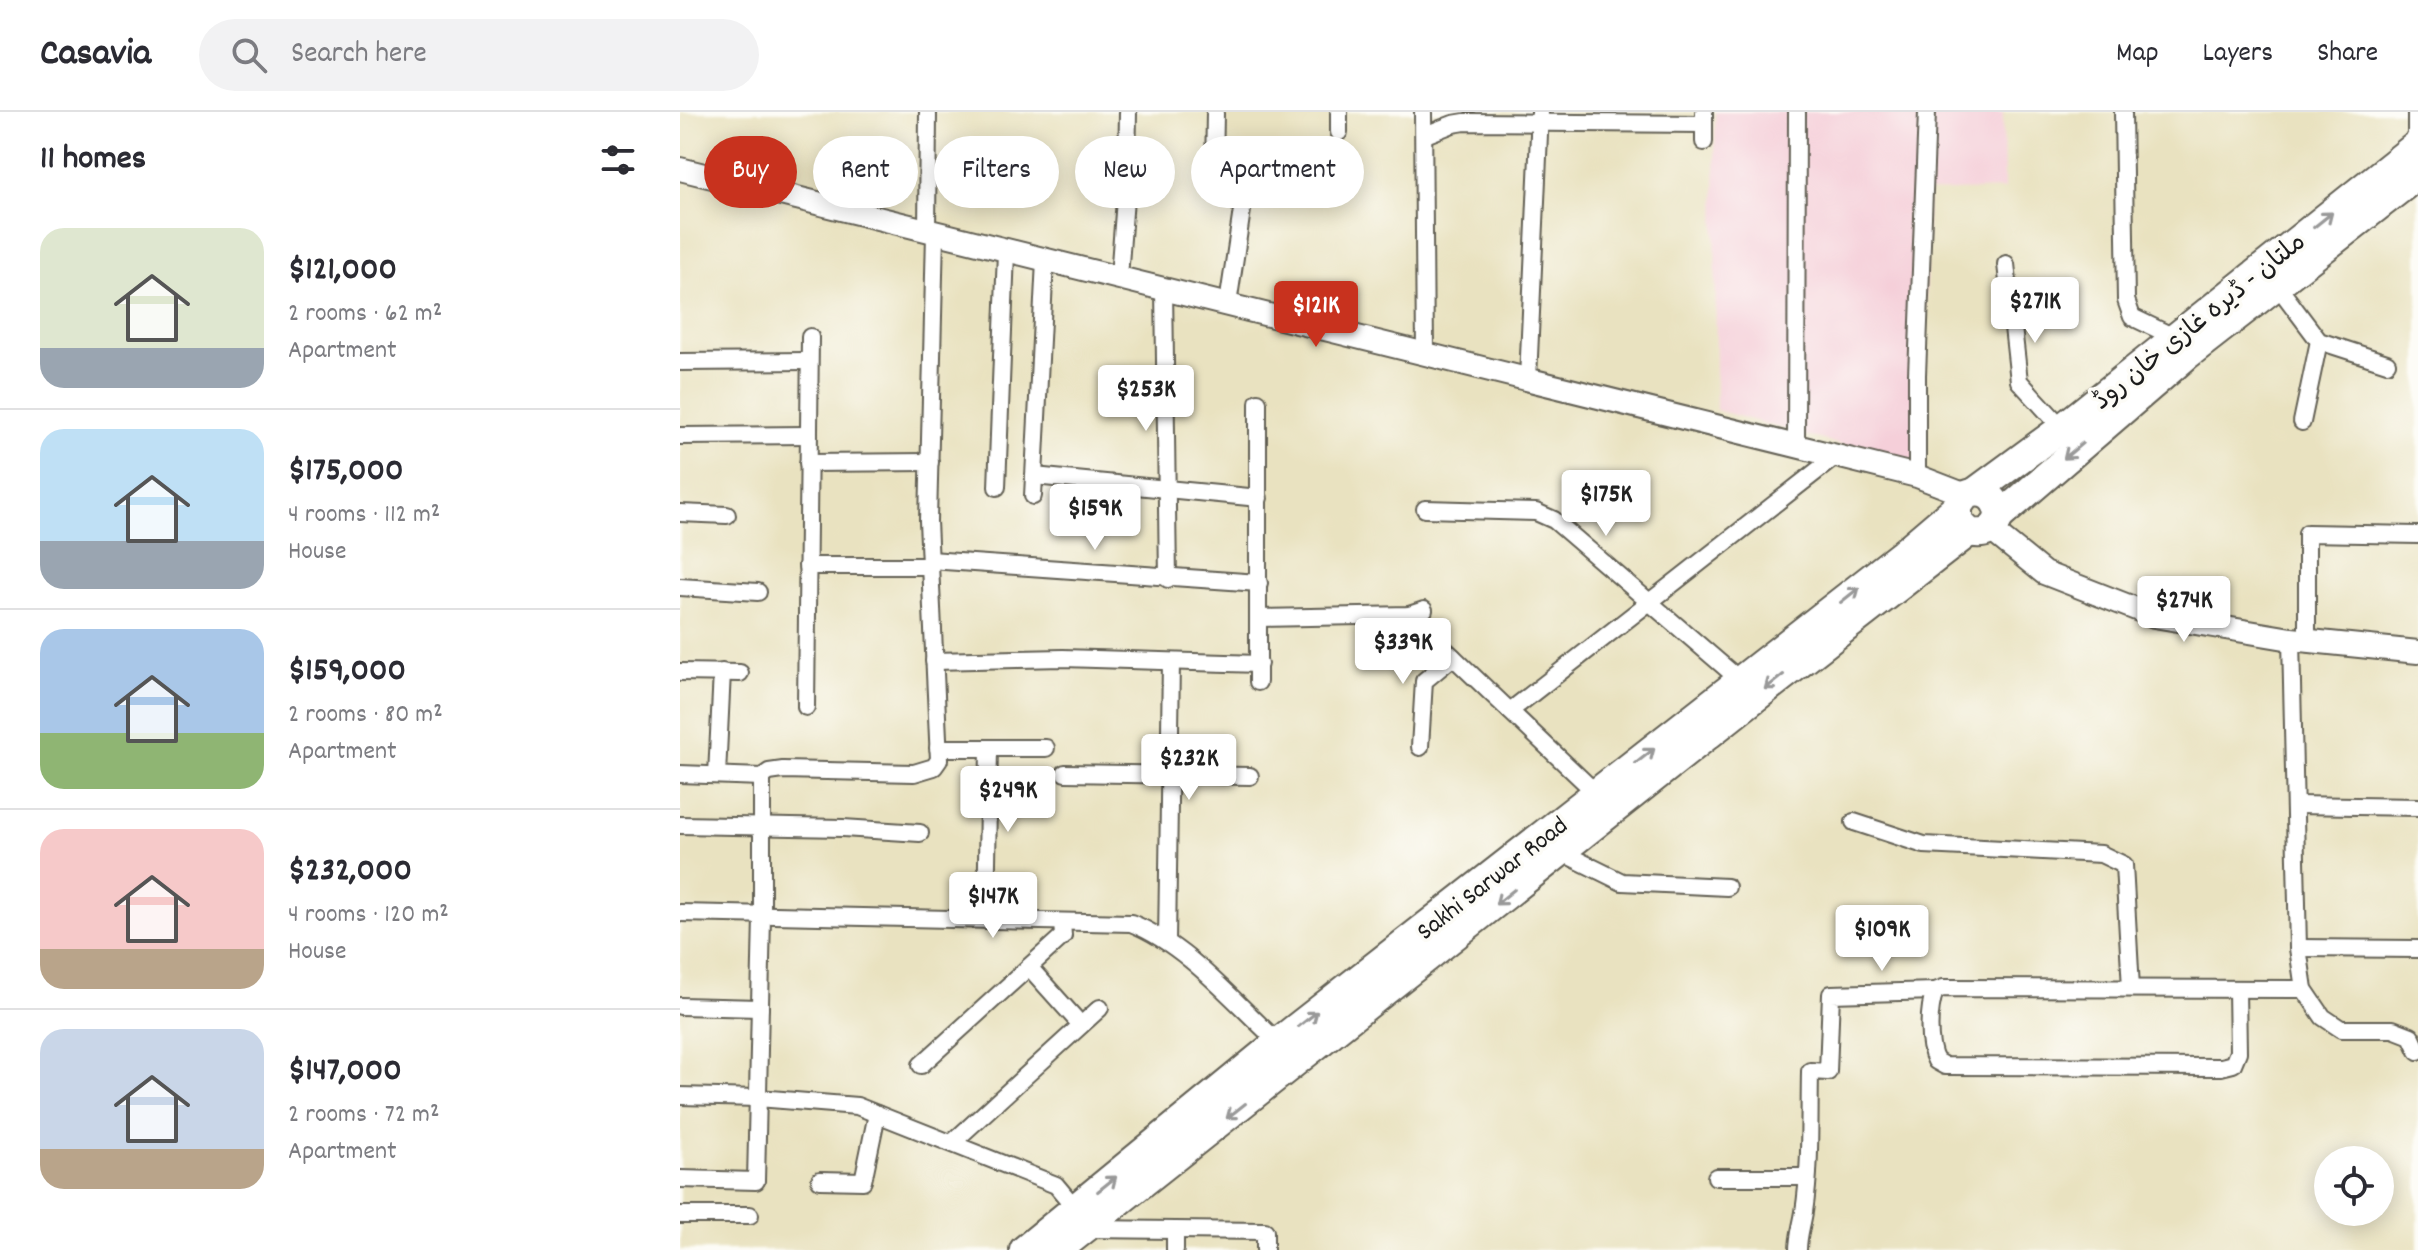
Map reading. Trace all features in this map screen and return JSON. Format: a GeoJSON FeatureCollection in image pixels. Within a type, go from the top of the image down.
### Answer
{"type":"FeatureCollection","features":[{"type":"Feature","properties":{"kind":"highway","name":"ملتان - ڈیرہ غازی خان روڈ"},"geometry":{"type":"LineString","coordinates":[[1966,498],[2062,428],[2417,145]]}},
{"type":"Feature","properties":{"kind":"highway","name":"ملتان - ڈیرہ غازی خان روڈ"},"geometry":{"type":"LineString","coordinates":[[1986,526],[2186,356],[2418,175]]}},
{"type":"Feature","properties":{"kind":"highway"},"geometry":{"type":"LineString","coordinates":[[1983,492],[1996,501],[1986,526],[1958,521],[1966,498],[1983,492]]}},
{"type":"Feature","properties":{"kind":"highway","name":"Sakhi Sarwar Road"},"geometry":{"type":"LineString","coordinates":[[1058,1250],[1080,1219],[1278,1042],[1741,681],[1966,498]]}},
{"type":"Feature","properties":{"kind":"highway","name":"Sakhi Sarwar Road"},"geometry":{"type":"LineString","coordinates":[[1024,1250],[1080,1219],[1561,852],[1746,705],[1986,526]]}},
{"type":"Feature","properties":{"kind":"main road"},"geometry":{"type":"LineString","coordinates":[[680,169],[1917,476],[1966,498]]}},
{"type":"Feature","properties":{"kind":"main road"},"geometry":{"type":"LineString","coordinates":[[1986,526],[2044,573],[2154,616],[2299,639],[2418,652]]}},
{"type":"Feature","properties":{"kind":"street"},"geometry":{"type":"LineString","coordinates":[[680,774],[762,777],[769,772],[783,770],[914,773],[934,767],[939,760],[930,563],[931,233],[928,112]]}},
{"type":"Feature","properties":{"kind":"street"},"geometry":{"type":"LineString","coordinates":[[1119,277],[1128,112]]}},
{"type":"Feature","properties":{"kind":"street"},"geometry":{"type":"LineString","coordinates":[[1339,112],[1339,132]]}},
{"type":"Feature","properties":{"kind":"street"},"geometry":{"type":"LineString","coordinates":[[1423,112],[1425,353]]}},
{"type":"Feature","properties":{"kind":"street"},"geometry":{"type":"LineString","coordinates":[[1796,446],[1797,112]]}},
{"type":"Feature","properties":{"kind":"street"},"geometry":{"type":"LineString","coordinates":[[1917,476],[1917,375],[1927,112]]}},
{"type":"Feature","properties":{"kind":"street"},"geometry":{"type":"LineString","coordinates":[[2123,112],[2126,300],[2132,317],[2176,338]]}},
{"type":"Feature","properties":{"kind":"street"},"geometry":{"type":"LineString","coordinates":[[2416,112],[2417,145]]}},
{"type":"Feature","properties":{"kind":"street"},"geometry":{"type":"LineString","coordinates":[[1215,113],[1214,170],[1248,170],[1228,304]]}},
{"type":"Feature","properties":{"kind":"street"},"geometry":{"type":"LineString","coordinates":[[1425,135],[1465,117],[1704,118],[1704,142]]}},
{"type":"Feature","properties":{"kind":"street"},"geometry":{"type":"LineString","coordinates":[[1528,379],[1540,118]]}},
{"type":"Feature","properties":{"kind":"street"},"geometry":{"type":"LineString","coordinates":[[997,487],[1006,252]]}},
{"type":"Feature","properties":{"kind":"street"},"geometry":{"type":"LineString","coordinates":[[1033,496],[1045,261]]}},
{"type":"Feature","properties":{"kind":"street"},"geometry":{"type":"LineString","coordinates":[[2006,264],[2019,381],[2062,428]]}},
{"type":"Feature","properties":{"kind":"street"},"geometry":{"type":"LineString","coordinates":[[2277,285],[2319,341],[2387,363]]}},
{"type":"Feature","properties":{"kind":"street"},"geometry":{"type":"LineString","coordinates":[[1164,288],[1168,579]]}},
{"type":"Feature","properties":{"kind":"street"},"geometry":{"type":"LineString","coordinates":[[806,707],[810,337]]}},
{"type":"Feature","properties":{"kind":"street"},"geometry":{"type":"LineString","coordinates":[[2302,422],[2319,341]]}},
{"type":"Feature","properties":{"kind":"street"},"geometry":{"type":"LineString","coordinates":[[680,362],[809,361]]}},
{"type":"Feature","properties":{"kind":"street"},"geometry":{"type":"LineString","coordinates":[[934,661],[1063,658],[1171,662],[1259,673],[1258,402]]}},
{"type":"Feature","properties":{"kind":"street"},"geometry":{"type":"LineString","coordinates":[[680,436],[809,435]]}},
{"type":"Feature","properties":{"kind":"street"},"geometry":{"type":"LineString","coordinates":[[1510,711],[1836,456]]}},
{"type":"Feature","properties":{"kind":"street"},"geometry":{"type":"LineString","coordinates":[[808,463],[930,462]]}},
{"type":"Feature","properties":{"kind":"street"},"geometry":{"type":"LineString","coordinates":[[1034,476],[1259,498]]}},
{"type":"Feature","properties":{"kind":"street"},"geometry":{"type":"LineString","coordinates":[[1425,509],[1536,512],[1554,520],[1741,681]]}},
{"type":"Feature","properties":{"kind":"street"},"geometry":{"type":"LineString","coordinates":[[680,513],[727,515]]}},
{"type":"Feature","properties":{"kind":"street"},"geometry":{"type":"LineString","coordinates":[[2418,535],[2307,533],[2299,639],[2295,805],[2298,948],[2304,989],[2323,1017],[2341,1029],[2393,1029],[2411,1036],[2418,1051]]}},
{"type":"Feature","properties":{"kind":"street"},"geometry":{"type":"LineString","coordinates":[[807,566],[1018,564],[1168,579],[1259,583]]}},
{"type":"Feature","properties":{"kind":"street"},"geometry":{"type":"LineString","coordinates":[[680,587],[758,592]]}},
{"type":"Feature","properties":{"kind":"street"},"geometry":{"type":"LineString","coordinates":[[1259,618],[1416,613],[1453,657],[1597,794]]}},
{"type":"Feature","properties":{"kind":"street"},"geometry":{"type":"LineString","coordinates":[[1420,747],[1424,681],[1453,657]]}},
{"type":"Feature","properties":{"kind":"street"},"geometry":{"type":"LineString","coordinates":[[1167,942],[1171,662]]}},
{"type":"Feature","properties":{"kind":"street"},"geometry":{"type":"LineString","coordinates":[[680,672],[740,673]]}},
{"type":"Feature","properties":{"kind":"street"},"geometry":{"type":"LineString","coordinates":[[717,775],[722,672]]}},
{"type":"Feature","properties":{"kind":"street"},"geometry":{"type":"LineString","coordinates":[[938,748],[1046,748]]}},
{"type":"Feature","properties":{"kind":"street"},"geometry":{"type":"LineString","coordinates":[[986,920],[989,748]]}},
{"type":"Feature","properties":{"kind":"street"},"geometry":{"type":"LineString","coordinates":[[1065,773],[1250,776]]}},
{"type":"Feature","properties":{"kind":"street"},"geometry":{"type":"LineString","coordinates":[[680,1179],[756,1181],[762,777]]}},
{"type":"Feature","properties":{"kind":"street"},"geometry":{"type":"LineString","coordinates":[[2295,805],[2418,807]]}},
{"type":"Feature","properties":{"kind":"street"},"geometry":{"type":"LineString","coordinates":[[1854,822],[1924,845],[2101,854],[2124,865],[2131,988]]}},
{"type":"Feature","properties":{"kind":"street"},"geometry":{"type":"LineString","coordinates":[[680,825],[843,828],[920,833]]}},
{"type":"Feature","properties":{"kind":"street"},"geometry":{"type":"LineString","coordinates":[[1561,852],[1622,882],[1727,887]]}},
{"type":"Feature","properties":{"kind":"street"},"geometry":{"type":"LineString","coordinates":[[680,913],[1131,923],[1154,932],[1167,942],[1278,1042]]}},
{"type":"Feature","properties":{"kind":"street"},"geometry":{"type":"LineString","coordinates":[[921,1065],[1063,936],[1062,922]]}},
{"type":"Feature","properties":{"kind":"street"},"geometry":{"type":"LineString","coordinates":[[2298,948],[2418,949]]}},
{"type":"Feature","properties":{"kind":"street"},"geometry":{"type":"LineString","coordinates":[[1029,967],[1081,1025]]}},
{"type":"Feature","properties":{"kind":"street"},"geometry":{"type":"LineString","coordinates":[[1798,1250],[1807,1177],[1810,1071],[1828,1072],[1831,994],[1935,991],[1943,988],[2304,989]]}},
{"type":"Feature","properties":{"kind":"street"},"geometry":{"type":"LineString","coordinates":[[1935,991],[1931,1000],[1931,1051],[1936,1061],[1945,1066],[2221,1067],[2233,1064],[2238,1052],[2237,989]]}},
{"type":"Feature","properties":{"kind":"street"},"geometry":{"type":"LineString","coordinates":[[680,1006],[760,1008]]}},
{"type":"Feature","properties":{"kind":"street"},"geometry":{"type":"LineString","coordinates":[[952,1143],[1100,1008]]}},
{"type":"Feature","properties":{"kind":"street"},"geometry":{"type":"LineString","coordinates":[[680,1096],[758,1098],[857,1106],[1056,1185],[1080,1219],[1175,1230],[1265,1231],[1265,1250]]}},
{"type":"Feature","properties":{"kind":"street"},"geometry":{"type":"LineString","coordinates":[[820,1180],[863,1181],[877,1114]]}},
{"type":"Feature","properties":{"kind":"street"},"geometry":{"type":"LineString","coordinates":[[1716,1177],[1807,1177]]}},
{"type":"Feature","properties":{"kind":"street"},"geometry":{"type":"LineString","coordinates":[[680,1215],[750,1215]]}},
{"type":"Feature","properties":{"kind":"street"},"geometry":{"type":"LineString","coordinates":[[1175,1230],[1175,1250]]}},
{"type":"Feature","properties":{"kind":"shaded area"},"geometry":{"type":"Polygon","coordinates":[[[1715,112],[2003,112],[2004,189],[1928,192],[1923,468],[1716,410],[1715,112]]]}}]}
